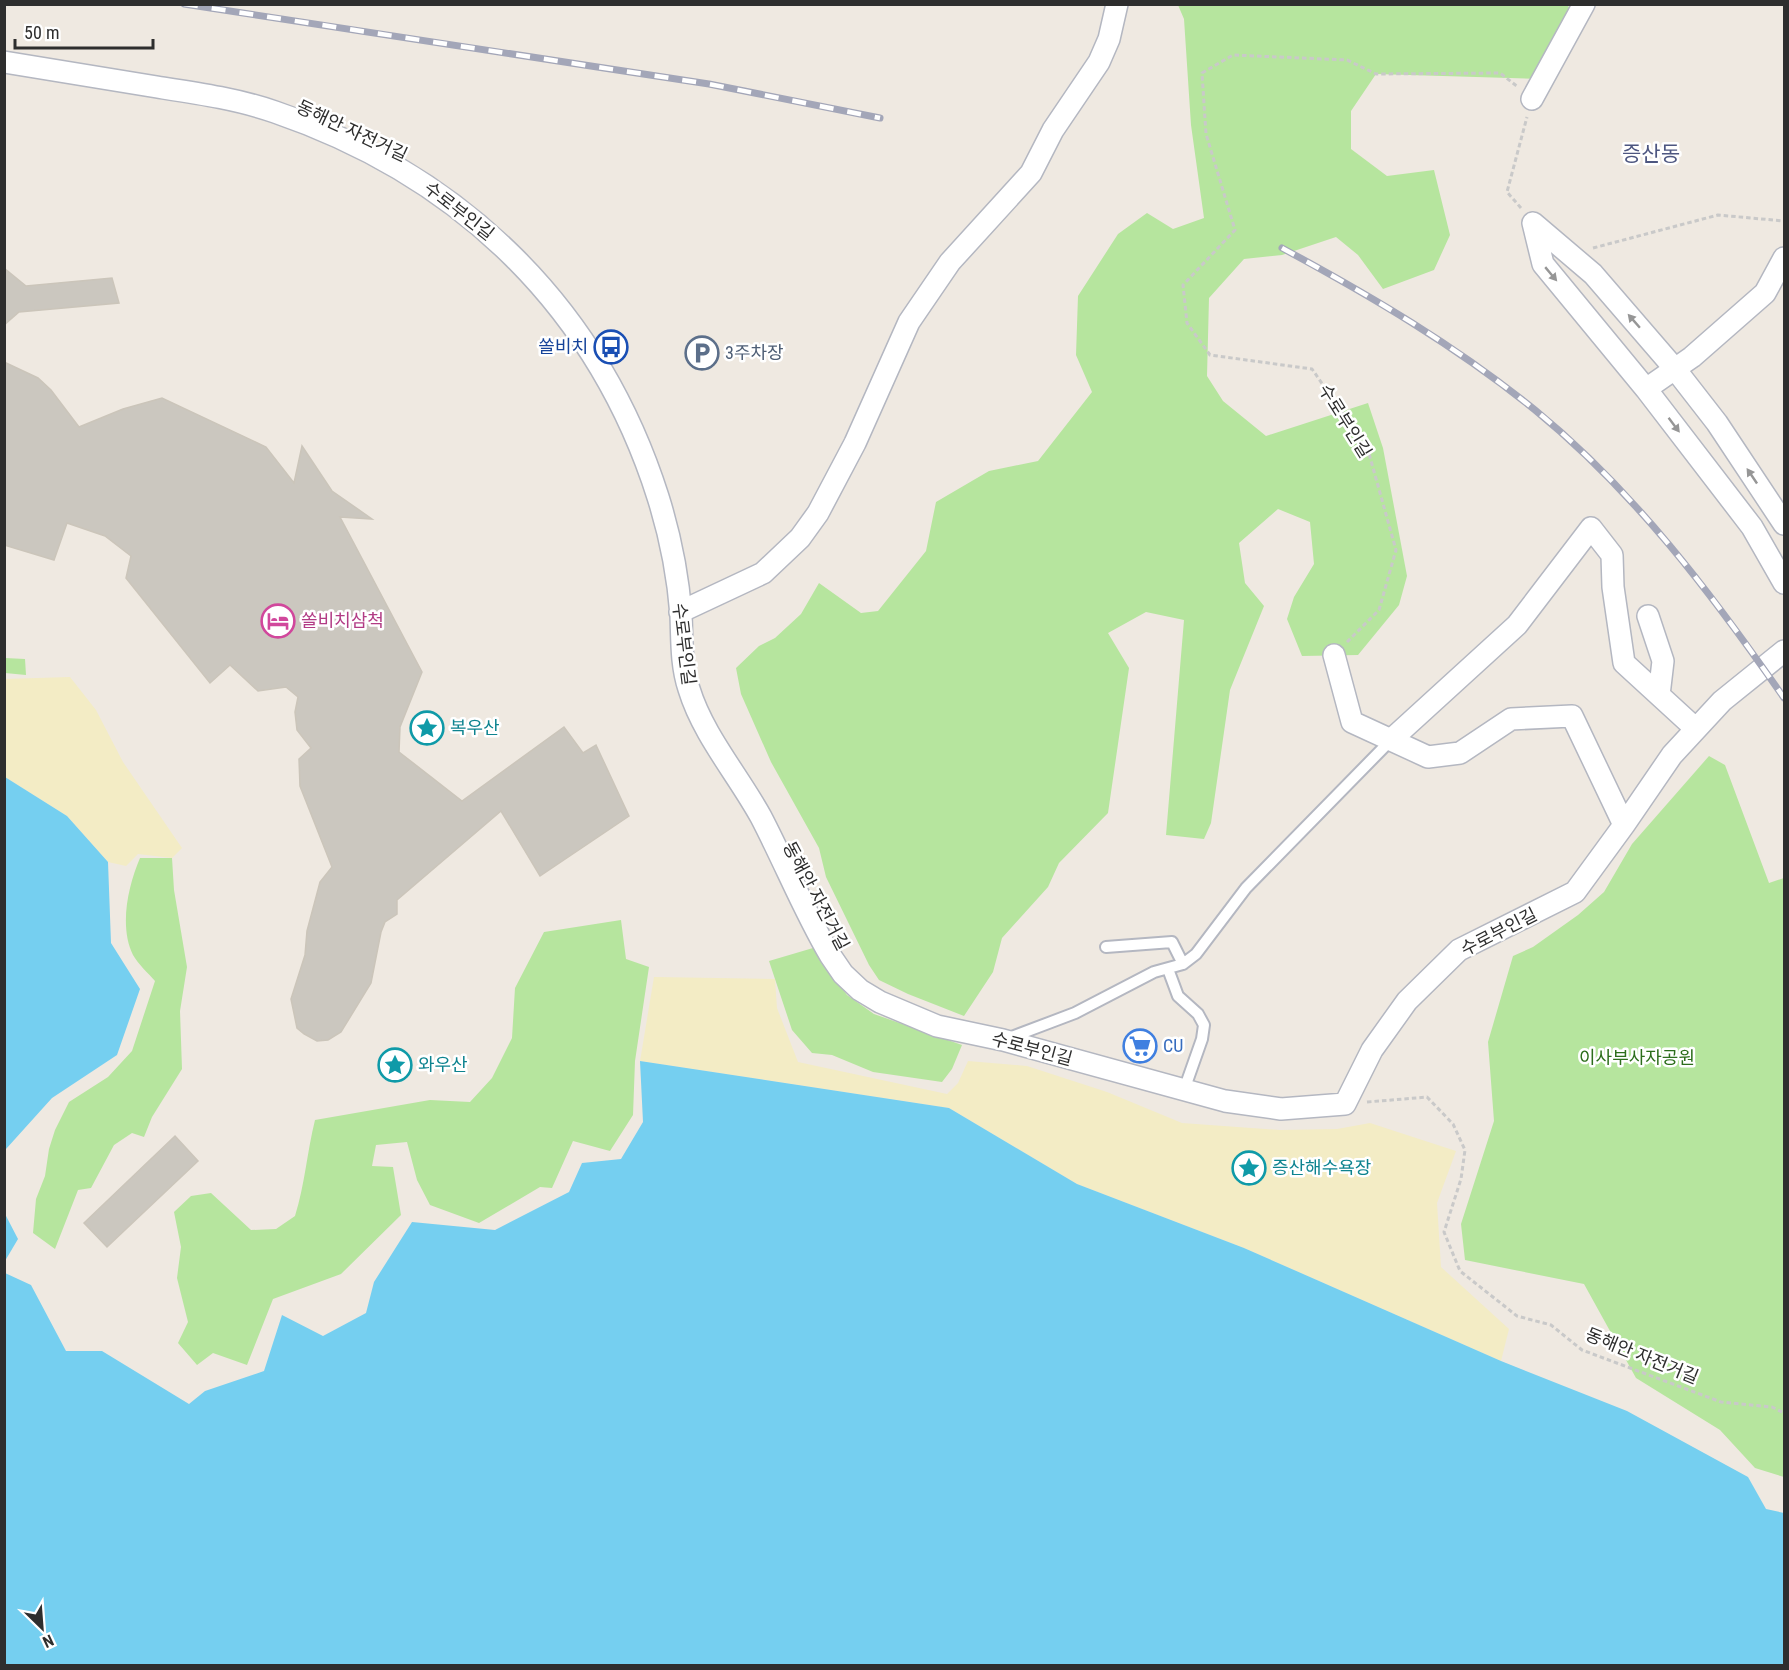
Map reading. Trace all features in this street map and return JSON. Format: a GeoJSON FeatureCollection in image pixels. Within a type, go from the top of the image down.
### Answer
{"type":"FeatureCollection","features":[{"type":"Feature","properties":{"kind":"street"},"geometry":{"type":"LineString","coordinates":[[680,612],[763,573],[800,537],[818,513],[847,461],[909,322],[950,262],[1031,173],[1053,130],[1099,62],[1109,39],[1117,4]]}},
{"type":"Feature","properties":{"kind":"street"},"geometry":{"type":"LineString","coordinates":[[1532,99],[1584,4]]}},
{"type":"Feature","properties":{"kind":"street","name":"수로부인길"},"geometry":{"type":"LineString","coordinates":[[4,62],[194,93],[274,111],[379,155],[433,189],[476,223],[507,250],[551,295],[573,324],[610,384],[638,439],[659,499],[675,567],[684,670],[697,709],[761,817],[818,934],[843,974],[860,990],[896,1009],[938,1026],[1003,1040],[1225,1101],[1281,1109],[1345,1104],[1372,1050],[1407,1001],[1459,950],[1575,892],[1672,755],[1722,701],[1785,651]]}},
{"type":"Feature","properties":{"kind":"street"},"geometry":{"type":"LineString","coordinates":[[1533,224],[1593,274],[1675,369],[1717,423],[1785,524]]}},
{"type":"Feature","properties":{"kind":"street"},"geometry":{"type":"LineString","coordinates":[[1533,224],[1543,264],[1646,389],[1752,527],[1785,583]]}},
{"type":"Feature","properties":{"kind":"street"},"geometry":{"type":"LineString","coordinates":[[1646,389],[1692,357],[1765,292],[1785,258]]}},
{"type":"Feature","properties":{"kind":"street"},"geometry":{"type":"LineString","coordinates":[[1392,739],[1517,625],[1591,528],[1612,555],[1613,587],[1624,663],[1696,729]]}},
{"type":"Feature","properties":{"kind":"street"},"geometry":{"type":"LineString","coordinates":[[1648,616],[1663,661],[1659,695]]}},
{"type":"Feature","properties":{"kind":"street"},"geometry":{"type":"LineString","coordinates":[[1334,655],[1352,722],[1428,758],[1460,753],[1510,720],[1572,716],[1624,825]]}},
{"type":"Feature","properties":{"kind":"lane"},"geometry":{"type":"LineString","coordinates":[[1003,1040],[1074,1013],[1154,972],[1183,964],[1210,938],[1246,888],[1392,739]]}},
{"type":"Feature","properties":{"kind":"lane"},"geometry":{"type":"LineString","coordinates":[[1106,947],[1172,942],[1183,964]]}},
{"type":"Feature","properties":{"kind":"lane"},"geometry":{"type":"LineString","coordinates":[[1168,969],[1178,996],[1198,1014],[1203,1025],[1202,1039],[1184,1090]]}},
{"type":"Feature","properties":{"kind":"path","name":"수로부인길"},"geometry":{"type":"LineString","coordinates":[[1334,655],[1378,610],[1396,550],[1368,450],[1312,369],[1210,355],[1187,323],[1184,285],[1235,230],[1206,134],[1202,73],[1233,55],[1347,60],[1376,74],[1500,73],[1532,99]]}},
{"type":"Feature","properties":{"kind":"path"},"geometry":{"type":"LineString","coordinates":[[1532,99],[1507,192],[1533,224]]}},
{"type":"Feature","properties":{"kind":"path"},"geometry":{"type":"LineString","coordinates":[[1584,244],[1594,248],[1718,215],[1785,221]]}},
{"type":"Feature","properties":{"kind":"path","name":"동해안 자전거길"},"geometry":{"type":"LineString","coordinates":[[1345,1104],[1427,1097],[1453,1124],[1465,1150],[1461,1179],[1444,1232],[1460,1271],[1517,1316],[1551,1325],[1582,1350],[1722,1402],[1772,1407],[1785,1413]]}},
{"type":"Feature","properties":{"kind":"green space"},"geometry":{"type":"Polygon","coordinates":[[[1178,5],[1568,5],[1569,8],[1542,79],[1376,74],[1351,111],[1351,149],[1387,176],[1434,170],[1450,235],[1434,270],[1383,289],[1358,255],[1336,237],[1282,255],[1244,259],[1209,298],[1207,376],[1223,401],[1266,436],[1368,403],[1383,448],[1407,576],[1399,605],[1358,655],[1302,656],[1287,619],[1294,597],[1314,564],[1310,522],[1278,509],[1239,543],[1245,583],[1264,606],[1230,690],[1211,823],[1204,839],[1166,835],[1184,620],[1146,612],[1108,633],[1129,668],[1108,813],[1059,863],[1048,887],[1002,938],[993,972],[964,1016],[879,980],[869,965],[826,877],[819,848],[771,762],[741,694],[736,668],[759,646],[775,638],[801,614],[819,583],[861,613],[878,611],[926,551],[936,502],[989,471],[1038,461],[1092,392],[1076,355],[1078,296],[1118,234],[1147,213],[1173,229],[1204,218],[1191,125],[1184,19],[1178,5]]]}},
{"type":"Feature","properties":{"kind":"green space"},"geometry":{"type":"Polygon","coordinates":[[[5,658],[25,659],[26,675],[5,673],[5,658]]]}},
{"type":"Feature","properties":{"kind":"green space","name":"이사부사자공원"},"geometry":{"type":"Polygon","coordinates":[[[1709,756],[1725,765],[1769,883],[1784,878],[1784,1477],[1755,1468],[1720,1430],[1636,1378],[1584,1284],[1465,1260],[1461,1224],[1494,1121],[1488,1042],[1513,956],[1533,947],[1578,915],[1604,892],[1632,844],[1709,756]]]}},
{"type":"Feature","properties":{"kind":"green space"},"geometry":{"type":"Polygon","coordinates":[[[140,858],[172,858],[174,890],[187,967],[180,1011],[182,1069],[152,1117],[144,1137],[132,1133],[114,1145],[91,1188],[78,1190],[55,1249],[33,1233],[36,1199],[45,1176],[49,1149],[55,1130],[69,1102],[108,1077],[132,1051],[155,981],[133,955],[126,932],[129,894],[140,858]]]}},
{"type":"Feature","properties":{"kind":"green space"},"geometry":{"type":"Polygon","coordinates":[[[621,920],[626,959],[649,967],[635,1061],[633,1115],[610,1151],[573,1141],[552,1188],[540,1187],[479,1223],[430,1205],[417,1180],[407,1142],[376,1145],[372,1166],[393,1167],[401,1215],[341,1274],[273,1299],[247,1365],[213,1353],[197,1365],[178,1343],[188,1322],[177,1278],[181,1247],[174,1212],[191,1196],[211,1193],[251,1230],[276,1229],[295,1216],[315,1120],[430,1100],[470,1102],[492,1078],[512,1038],[515,988],[544,932],[621,920]]]}},
{"type":"Feature","properties":{"kind":"green space"},"geometry":{"type":"Polygon","coordinates":[[[813,948],[847,995],[874,1014],[962,1045],[952,1069],[942,1082],[873,1072],[832,1055],[812,1053],[792,1030],[769,961],[813,948]]]}},
{"type":"Feature","properties":{"kind":"sand"},"geometry":{"type":"Polygon","coordinates":[[[70,677],[96,710],[123,762],[182,848],[172,858],[138,854],[126,866],[108,862],[67,816],[5,777],[4,679],[70,677]]]}},
{"type":"Feature","properties":{"kind":"sand","name":"증산해수욕장"},"geometry":{"type":"Polygon","coordinates":[[[654,977],[775,979],[777,1008],[798,1062],[947,1094],[958,1083],[968,1061],[1027,1066],[1107,1092],[1182,1123],[1280,1130],[1337,1129],[1370,1123],[1456,1151],[1437,1203],[1441,1267],[1509,1329],[1501,1361],[1244,1248],[1077,1184],[949,1108],[640,1061],[654,977]]]}},
{"type":"Feature","properties":{"kind":"water"},"geometry":{"type":"Polygon","coordinates":[[[5,777],[67,816],[108,862],[111,943],[140,989],[117,1055],[52,1098],[6,1149],[5,1157],[5,777]]]}},
{"type":"Feature","properties":{"kind":"water"},"geometry":{"type":"Polygon","coordinates":[[[640,1061],[949,1108],[1077,1184],[1244,1248],[1501,1361],[1627,1411],[1748,1477],[1766,1509],[1784,1513],[1784,1665],[5,1665],[5,1273],[31,1285],[66,1351],[102,1351],[189,1404],[205,1391],[264,1371],[282,1315],[323,1336],[366,1313],[374,1282],[412,1222],[495,1230],[569,1192],[582,1163],[621,1159],[643,1122],[640,1061]]]}},
{"type":"Feature","properties":{"kind":"water"},"geometry":{"type":"Polygon","coordinates":[[[4,1212],[18,1239],[5,1261],[4,1261],[4,1212]]]}},
{"type":"Feature","properties":{"kind":"building"},"geometry":{"type":"Polygon","coordinates":[[[4,268],[26,286],[112,278],[119,303],[19,312],[4,325],[4,268]]]}},
{"type":"Feature","properties":{"kind":"building","name":"쏠비치삼척"},"geometry":{"type":"Polygon","coordinates":[[[4,362],[38,378],[51,390],[79,427],[123,409],[162,398],[266,447],[294,483],[302,446],[332,491],[372,519],[340,517],[422,672],[400,727],[399,752],[462,801],[564,727],[583,753],[596,745],[629,816],[540,876],[501,811],[397,900],[397,914],[385,922],[381,932],[371,983],[341,1032],[328,1040],[317,1041],[304,1034],[297,1028],[291,999],[305,955],[307,931],[320,882],[332,867],[300,786],[299,759],[311,748],[297,730],[295,712],[298,697],[286,687],[258,691],[230,665],[210,683],[126,578],[131,556],[105,536],[67,523],[54,560],[4,545],[4,362]]]}},
{"type":"Feature","properties":{"kind":"building"},"geometry":{"type":"Polygon","coordinates":[[[175,1136],[198,1161],[107,1247],[84,1223],[175,1136]]]}},
{"type":"Feature","properties":{"kind":"railway"},"geometry":{"type":"LineString","coordinates":[[184,4],[709,84],[880,118]]}},
{"type":"Feature","properties":{"kind":"railway"},"geometry":{"type":"LineString","coordinates":[[1282,248],[1380,303],[1444,343],[1535,410],[1571,441],[1606,475],[1670,545],[1729,621],[1784,698]]}},
{"type":"Feature","properties":{"kind":"place","name":"쏠비치"},"geometry":{"type":"Point","coordinates":[611,347]}},
{"type":"Feature","properties":{"kind":"place","name":"3주차장"},"geometry":{"type":"Point","coordinates":[702,353]}},
{"type":"Feature","properties":{"kind":"place","name":"쏠비치삼척"},"geometry":{"type":"Point","coordinates":[278,621]}},
{"type":"Feature","properties":{"kind":"place","name":"복우산"},"geometry":{"type":"Point","coordinates":[427,728]}},
{"type":"Feature","properties":{"kind":"place","name":"CU"},"geometry":{"type":"Point","coordinates":[1140,1046]}},
{"type":"Feature","properties":{"kind":"place","name":"와우산"},"geometry":{"type":"Point","coordinates":[395,1065]}},
{"type":"Feature","properties":{"kind":"place","name":"증산해수욕장"},"geometry":{"type":"Point","coordinates":[1249,1168]}},
{"type":"Feature","properties":{"kind":"district","name":"증산동"},"geometry":{"type":"Point","coordinates":[1651,154]}}]}
